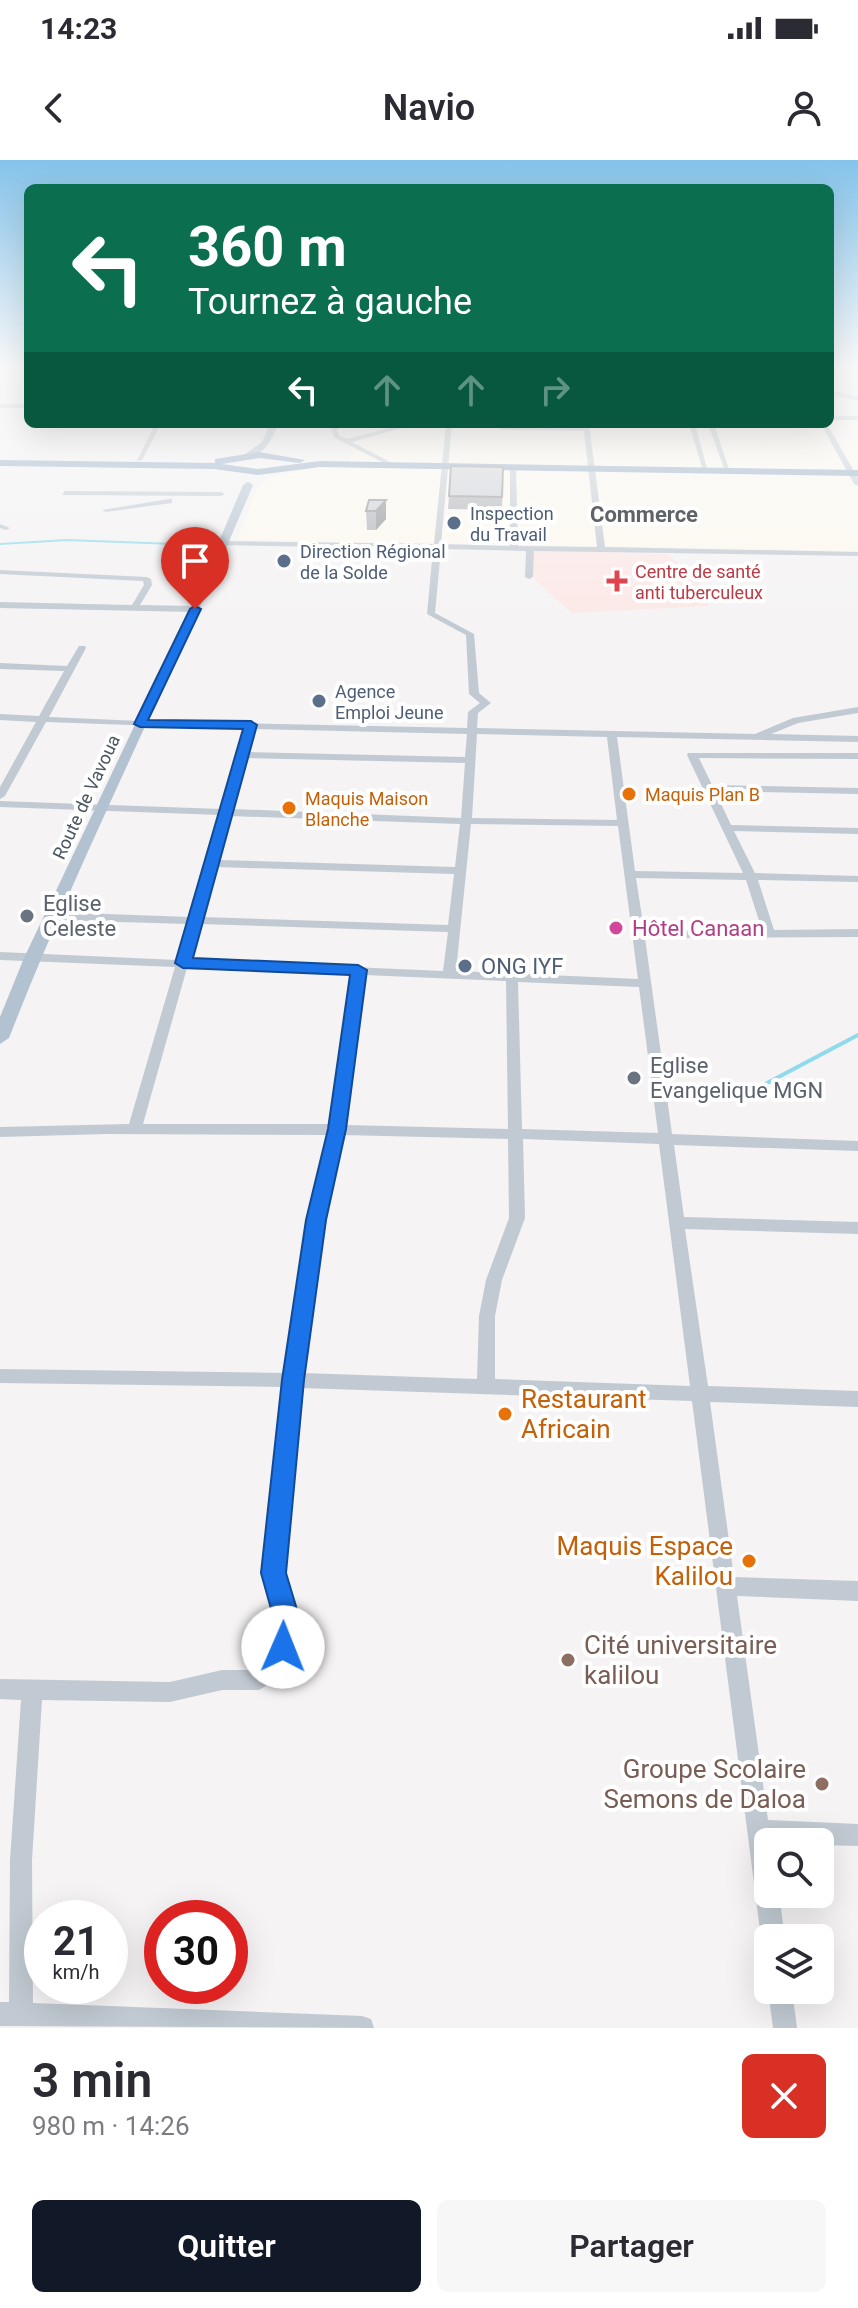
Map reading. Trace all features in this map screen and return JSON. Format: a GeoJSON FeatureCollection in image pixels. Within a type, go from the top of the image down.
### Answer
{"type":"FeatureCollection","features":[{"type":"Feature","properties":{"kind":"highway"},"geometry":{"type":"LineString","coordinates":[[0,460],[139,460],[244,472],[277,463],[857,476]]}},
{"type":"Feature","properties":{"kind":"highway"},"geometry":{"type":"LineString","coordinates":[[0,460],[214,466],[244,472],[277,463]]}},
{"type":"Feature","properties":{"kind":"main road"},"geometry":{"type":"LineString","coordinates":[[244,472],[256,456]]}},
{"type":"Feature","properties":{"kind":"main road"},"geometry":{"type":"LineString","coordinates":[[273,456],[277,463]]}},
{"type":"Feature","properties":{"kind":"main road","name":"Route de Vavoua"},"geometry":{"type":"LineString","coordinates":[[2,1030],[51,916],[195,609],[244,472]]}},
{"type":"Feature","properties":{"kind":"street"},"geometry":{"type":"LineString","coordinates":[[139,460],[141,456]]}},
{"type":"Feature","properties":{"kind":"street"},"geometry":{"type":"LineString","coordinates":[[349,456],[349,464]]}},
{"type":"Feature","properties":{"kind":"street"},"geometry":{"type":"LineString","coordinates":[[375,456],[392,465]]}},
{"type":"Feature","properties":{"kind":"street"},"geometry":{"type":"LineString","coordinates":[[444,456],[431,614],[470,634],[474,694],[486,703],[473,712],[466,821],[449,974]]}},
{"type":"Feature","properties":{"kind":"street"},"geometry":{"type":"LineString","coordinates":[[589,456],[601,549]]}},
{"type":"Feature","properties":{"kind":"street"},"geometry":{"type":"LineString","coordinates":[[702,456],[706,471]]}},
{"type":"Feature","properties":{"kind":"street"},"geometry":{"type":"LineString","coordinates":[[723,456],[728,471]]}},
{"type":"Feature","properties":{"kind":"street"},"geometry":{"type":"LineString","coordinates":[[844,456],[857,476]]}},
{"type":"Feature","properties":{"kind":"street"},"geometry":{"type":"LineString","coordinates":[[513,467],[514,547]]}},
{"type":"Feature","properties":{"kind":"street"},"geometry":{"type":"LineString","coordinates":[[106,510],[221,494],[244,472]]}},
{"type":"Feature","properties":{"kind":"street"},"geometry":{"type":"LineString","coordinates":[[65,493],[221,494]]}},
{"type":"Feature","properties":{"kind":"street"},"geometry":{"type":"LineString","coordinates":[[220,543],[858,554]]}},
{"type":"Feature","properties":{"kind":"street"},"geometry":{"type":"LineString","coordinates":[[529,577],[530,548]]}},
{"type":"Feature","properties":{"kind":"street"},"geometry":{"type":"LineString","coordinates":[[0,572],[147,579],[148,585],[135,607]]}},
{"type":"Feature","properties":{"kind":"street"},"geometry":{"type":"LineString","coordinates":[[0,605],[195,609]]}},
{"type":"Feature","properties":{"kind":"street"},"geometry":{"type":"LineString","coordinates":[[0,796],[46,718],[82,648]]}},
{"type":"Feature","properties":{"kind":"street"},"geometry":{"type":"LineString","coordinates":[[0,666],[71,669]]}},
{"type":"Feature","properties":{"kind":"street"},"geometry":{"type":"LineString","coordinates":[[757,736],[796,720],[858,710]]}},
{"type":"Feature","properties":{"kind":"street"},"geometry":{"type":"LineString","coordinates":[[0,717],[140,724],[858,739]]}},
{"type":"Feature","properties":{"kind":"street"},"geometry":{"type":"LineString","coordinates":[[135,1128],[251,725]]}},
{"type":"Feature","properties":{"kind":"street"},"geometry":{"type":"LineString","coordinates":[[611,733],[759,1828]]}},
{"type":"Feature","properties":{"kind":"street"},"geometry":{"type":"LineString","coordinates":[[242,755],[471,760]]}},
{"type":"Feature","properties":{"kind":"street"},"geometry":{"type":"LineString","coordinates":[[768,931],[751,877],[692,755],[858,756]]}},
{"type":"Feature","properties":{"kind":"street"},"geometry":{"type":"LineString","coordinates":[[707,788],[858,791]]}},
{"type":"Feature","properties":{"kind":"street"},"geometry":{"type":"LineString","coordinates":[[0,804],[466,821],[624,823]]}},
{"type":"Feature","properties":{"kind":"street"},"geometry":{"type":"LineString","coordinates":[[728,828],[858,831]]}},
{"type":"Feature","properties":{"kind":"street"},"geometry":{"type":"LineString","coordinates":[[211,863],[460,871]]}},
{"type":"Feature","properties":{"kind":"street"},"geometry":{"type":"LineString","coordinates":[[631,874],[858,879]]}},
{"type":"Feature","properties":{"kind":"street"},"geometry":{"type":"LineString","coordinates":[[51,916],[454,929]]}},
{"type":"Feature","properties":{"kind":"street"},"geometry":{"type":"LineString","coordinates":[[639,934],[768,931],[858,933]]}},
{"type":"Feature","properties":{"kind":"street"},"geometry":{"type":"LineString","coordinates":[[0,956],[645,983]]}},
{"type":"Feature","properties":{"kind":"street"},"geometry":{"type":"LineString","coordinates":[[0,1689],[170,1692],[222,1680],[259,1680],[272,1671],[283,1647],[288,1623],[274,1573],[293,1380],[316,1220],[337,1129],[358,970]]}},
{"type":"Feature","properties":{"kind":"street"},"geometry":{"type":"LineString","coordinates":[[486,1386],[487,1316],[494,1280],[517,1218],[512,977]]}},
{"type":"Feature","properties":{"kind":"street"},"geometry":{"type":"LineString","coordinates":[[0,1132],[135,1128],[337,1129],[858,1146]]}},
{"type":"Feature","properties":{"kind":"street"},"geometry":{"type":"LineString","coordinates":[[679,1223],[858,1228]]}},
{"type":"Feature","properties":{"kind":"street"},"geometry":{"type":"LineString","coordinates":[[0,1376],[293,1380],[858,1399]]}},
{"type":"Feature","properties":{"kind":"street"},"geometry":{"type":"LineString","coordinates":[[727,1586],[858,1591]]}},
{"type":"Feature","properties":{"kind":"street"},"geometry":{"type":"LineString","coordinates":[[32,1690],[11,2014],[362,2028]]}},
{"type":"Feature","properties":{"kind":"street"},"geometry":{"type":"LineString","coordinates":[[834,1834],[858,1835]]}},
{"type":"Feature","properties":{"kind":"street"},"geometry":{"type":"LineString","coordinates":[[782,2004],[785,2028]]}},
{"type":"Feature","properties":{"kind":"shaded area"},"geometry":{"type":"Polygon","coordinates":[[[351,456],[858,456],[858,551],[237,540],[257,488],[271,477],[317,467],[350,467],[351,456]]]}},
{"type":"Feature","properties":{"kind":"shaded area","name":"Centre de santé anti tuberculeux"},"geometry":{"type":"Polygon","coordinates":[[[534,550],[668,554],[703,587],[709,606],[572,613],[534,579],[534,550]]]}},
{"type":"Feature","properties":{"kind":"building"},"geometry":{"type":"Polygon","coordinates":[[[451,466],[503,467],[502,497],[449,496],[451,466]]]}},
{"type":"Feature","properties":{"kind":"building"},"geometry":{"type":"Polygon","coordinates":[[[369,500],[386,500],[376,511],[366,511],[369,500]]]}},
{"type":"Feature","properties":{"kind":"waterway"},"geometry":{"type":"LineString","coordinates":[[0,544],[67,540],[201,545]]}},
{"type":"Feature","properties":{"kind":"waterway"},"geometry":{"type":"LineString","coordinates":[[735,1100],[858,1035]]}},
{"type":"Feature","properties":{"kind":"place","name":"Inspection du Travail"},"geometry":{"type":"Point","coordinates":[454,523]}},
{"type":"Feature","properties":{"kind":"place","name":"Direction Régional de la Solde"},"geometry":{"type":"Point","coordinates":[284,561]}},
{"type":"Feature","properties":{"kind":"place","name":"Centre de santé anti tuberculeux"},"geometry":{"type":"Point","coordinates":[617,581]}},
{"type":"Feature","properties":{"kind":"place","name":"Agence Emploi Jeune"},"geometry":{"type":"Point","coordinates":[319,701]}},
{"type":"Feature","properties":{"kind":"place","name":"Maquis Plan B"},"geometry":{"type":"Point","coordinates":[629,794]}},
{"type":"Feature","properties":{"kind":"place","name":"Maquis Maison Blanche"},"geometry":{"type":"Point","coordinates":[289,808]}},
{"type":"Feature","properties":{"kind":"place","name":"Eglise Celeste"},"geometry":{"type":"Point","coordinates":[27,916]}},
{"type":"Feature","properties":{"kind":"place","name":"Hôtel Canaan"},"geometry":{"type":"Point","coordinates":[616,928]}},
{"type":"Feature","properties":{"kind":"place","name":"ONG IYF"},"geometry":{"type":"Point","coordinates":[465,966]}},
{"type":"Feature","properties":{"kind":"place","name":"Eglise Evangelique MGN"},"geometry":{"type":"Point","coordinates":[634,1078]}},
{"type":"Feature","properties":{"kind":"place","name":"Restaurant Africain"},"geometry":{"type":"Point","coordinates":[505,1414]}},
{"type":"Feature","properties":{"kind":"place","name":"Maquis Espace Kalilou"},"geometry":{"type":"Point","coordinates":[749,1561]}},
{"type":"Feature","properties":{"kind":"place","name":"Cité universitaire kalilou"},"geometry":{"type":"Point","coordinates":[568,1660]}},
{"type":"Feature","properties":{"kind":"place","name":"Groupe Scolaire Semons de Daloa"},"geometry":{"type":"Point","coordinates":[822,1784]}},
{"type":"Feature","properties":{"kind":"district","name":"Commerce"},"geometry":{"type":"Point","coordinates":[644,514]}},
{"type":"Feature","properties":{"kind":"route"},"geometry":{"type":"LineString","coordinates":[[195,609],[140,724],[251,725],[183,963],[358,970],[337,1129],[316,1220],[293,1380],[274,1573],[288,1623],[283,1647]]}}]}
